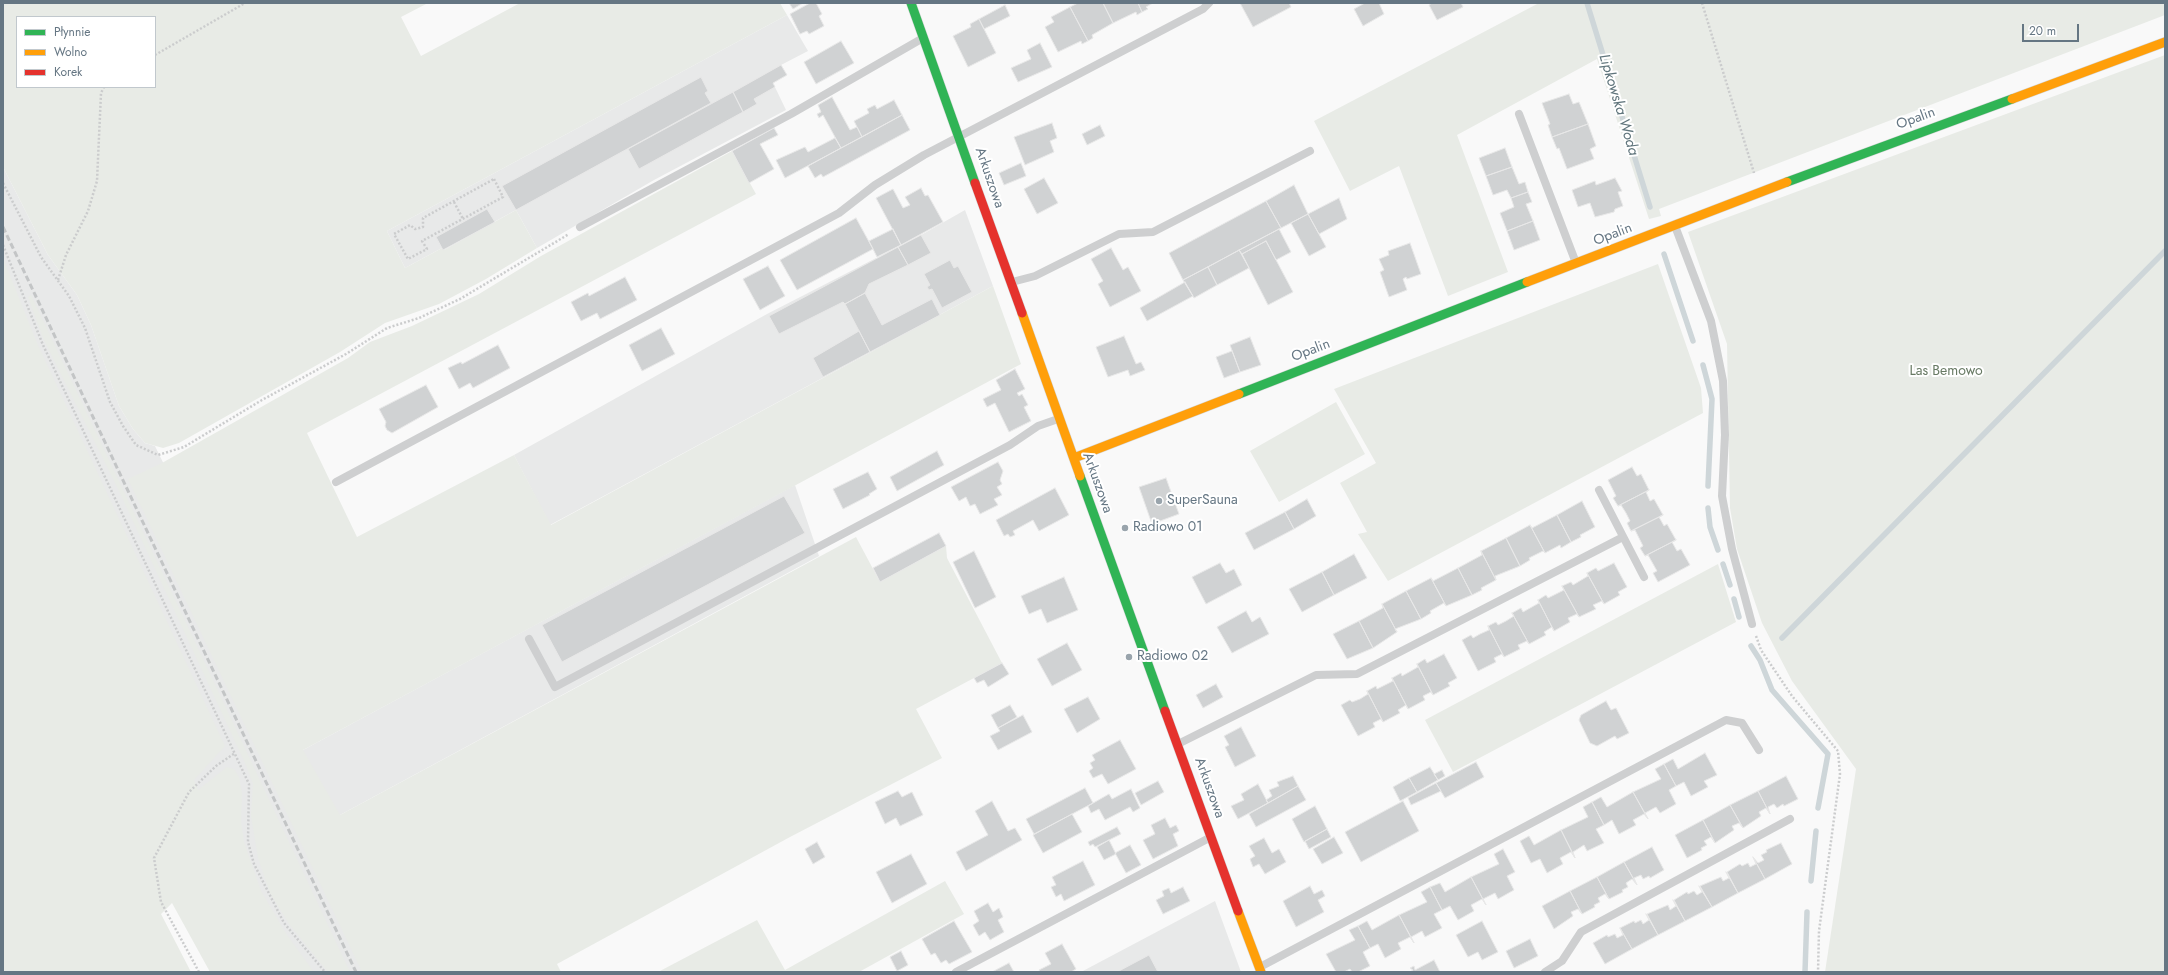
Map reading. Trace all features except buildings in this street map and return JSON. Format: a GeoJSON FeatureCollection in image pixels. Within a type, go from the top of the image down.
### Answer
{"type":"FeatureCollection","features":[{"type":"Feature","properties":{"kind":"street","name":"Arkuszowa"},"geometry":{"type":"LineString","coordinates":[[911,3],[1059,419],[1260,970]]}},
{"type":"Feature","properties":{"kind":"street","name":"Opalin"},"geometry":{"type":"LineString","coordinates":[[1074,458],[1760,192],[2165,42]]}},
{"type":"Feature","properties":{"kind":"lane"},"geometry":{"type":"LineString","coordinates":[[336,482],[838,213],[875,185],[930,152],[1203,10],[1209,3]]}},
{"type":"Feature","properties":{"kind":"lane"},"geometry":{"type":"LineString","coordinates":[[580,227],[791,114],[923,38]]}},
{"type":"Feature","properties":{"kind":"lane"},"geometry":{"type":"LineString","coordinates":[[1520,114],[1576,264]]}},
{"type":"Feature","properties":{"kind":"lane"},"geometry":{"type":"LineString","coordinates":[[1010,283],[1036,276],[1119,234],[1153,232],[1310,151]]}},
{"type":"Feature","properties":{"kind":"lane"},"geometry":{"type":"LineString","coordinates":[[1675,226],[1711,321],[1723,381],[1726,435],[1722,496],[1732,549],[1752,624]]}},
{"type":"Feature","properties":{"kind":"lane"},"geometry":{"type":"LineString","coordinates":[[529,639],[554,687],[1010,445],[1038,426],[1059,419]]}},
{"type":"Feature","properties":{"kind":"lane"},"geometry":{"type":"LineString","coordinates":[[1599,490],[1644,577]]}},
{"type":"Feature","properties":{"kind":"lane"},"geometry":{"type":"LineString","coordinates":[[1178,744],[1316,675],[1357,674],[1623,537]]}},
{"type":"Feature","properties":{"kind":"lane"},"geometry":{"type":"LineString","coordinates":[[1260,970],[1726,720],[1742,723],[1759,750]]}},
{"type":"Feature","properties":{"kind":"lane"},"geometry":{"type":"LineString","coordinates":[[1544,972],[1562,961],[1581,932],[1790,820]]}},
{"type":"Feature","properties":{"kind":"lane"},"geometry":{"type":"LineString","coordinates":[[956,972],[1212,836]]}},
{"type":"Feature","properties":{"kind":"path"},"geometry":{"type":"LineString","coordinates":[[156,54],[245,3]]}},
{"type":"Feature","properties":{"kind":"path"},"geometry":{"type":"LineString","coordinates":[[1702,3],[1760,192]]}},
{"type":"Feature","properties":{"kind":"path"},"geometry":{"type":"LineString","coordinates":[[58,280],[66,255],[88,211],[97,181],[101,93],[104,88]]}},
{"type":"Feature","properties":{"kind":"path"},"geometry":{"type":"LineString","coordinates":[[494,180],[503,197],[422,241],[427,249],[408,259],[394,234],[410,225],[415,229],[423,227],[423,218],[454,202],[494,180]]}},
{"type":"Feature","properties":{"kind":"path"},"geometry":{"type":"LineString","coordinates":[[3,183],[41,257],[69,296],[85,328],[110,402],[136,445],[158,455],[184,447],[262,400],[346,354],[387,328],[419,318],[460,299],[580,227]]}},
{"type":"Feature","properties":{"kind":"path"},"geometry":{"type":"LineString","coordinates":[[454,202],[463,219]]}},
{"type":"Feature","properties":{"kind":"path"},"geometry":{"type":"LineString","coordinates":[[3,245],[43,346],[236,753],[249,784],[248,842],[254,864],[284,923],[325,972]]}},
{"type":"Feature","properties":{"kind":"path"},"geometry":{"type":"LineString","coordinates":[[1752,624],[1761,650],[1787,690],[1838,751],[1840,774],[1819,931],[1818,972]]}},
{"type":"Feature","properties":{"kind":"path"},"geometry":{"type":"LineString","coordinates":[[199,972],[161,902],[154,858],[189,792],[216,766],[236,753]]}},
{"type":"Feature","properties":{"kind":"shaded area"},"geometry":{"type":"Polygon","coordinates":[[[787,15],[808,51],[781,65],[787,75],[773,83],[786,110],[654,180],[537,248],[516,210],[443,250],[442,248],[405,268],[387,231],[787,15]]]}},
{"type":"Feature","properties":{"kind":"shaded area"},"geometry":{"type":"Polygon","coordinates":[[[3,167],[48,255],[77,295],[91,325],[119,406],[133,429],[145,443],[155,446],[303,750],[795,485],[819,556],[340,815],[422,972],[210,972],[3,375],[3,167]]]}},
{"type":"Feature","properties":{"kind":"shaded area"},"geometry":{"type":"Polygon","coordinates":[[[965,210],[993,286],[550,525],[514,455],[767,314],[923,234],[965,210]]]}},
{"type":"Feature","properties":{"kind":"shaded area"},"geometry":{"type":"Polygon","coordinates":[[[1215,901],[1241,972],[1081,972],[1215,901]]]}},
{"type":"Feature","properties":{"kind":"green space"},"geometry":{"type":"Polygon","coordinates":[[[3,3],[428,3],[401,17],[421,56],[520,3],[780,3],[787,15],[387,231],[405,268],[442,248],[444,250],[516,210],[537,248],[486,279],[439,304],[385,323],[340,352],[179,443],[163,448],[145,443],[133,429],[119,406],[91,325],[77,295],[48,255],[3,167],[3,3]]]}},
{"type":"Feature","properties":{"kind":"green space"},"geometry":{"type":"Polygon","coordinates":[[[1539,3],[2165,3],[2165,15],[1659,209],[1661,216],[1649,219],[1597,59],[1457,135],[1508,272],[1448,296],[1399,166],[1350,191],[1314,121],[1539,3]]]}},
{"type":"Feature","properties":{"kind":"green space","name":"Las Bemowo"},"geometry":{"type":"Polygon","coordinates":[[[2165,55],[2165,972],[1825,972],[1856,769],[1792,681],[1762,623],[1737,549],[1730,508],[1727,344],[1688,232],[2165,55]]]}},
{"type":"Feature","properties":{"kind":"green space"},"geometry":{"type":"Polygon","coordinates":[[[732,151],[756,194],[307,433],[357,537],[514,455],[551,525],[993,286],[1021,364],[303,750],[340,815],[856,537],[880,582],[946,546],[947,558],[1002,663],[916,709],[942,758],[790,837],[557,964],[561,972],[362,972],[128,479],[162,463],[348,358],[370,342],[412,326],[479,294],[541,256],[732,151]]]}},
{"type":"Feature","properties":{"kind":"green space"},"geometry":{"type":"Polygon","coordinates":[[[3,258],[37,343],[225,746],[194,780],[198,790],[227,767],[234,769],[239,777],[242,793],[241,821],[244,842],[261,891],[287,935],[314,972],[210,972],[172,903],[161,914],[191,972],[3,972],[3,258]]]}},
{"type":"Feature","properties":{"kind":"green space"},"geometry":{"type":"Polygon","coordinates":[[[1658,264],[1701,388],[1703,413],[1388,581],[1358,534],[1367,532],[1340,483],[1376,463],[1334,389],[1658,264]]]}},
{"type":"Feature","properties":{"kind":"green space"},"geometry":{"type":"Polygon","coordinates":[[[31,295],[350,972],[328,972],[289,924],[270,893],[258,858],[251,816],[253,784],[245,763],[118,489],[43,338],[28,297],[31,295]]]}},
{"type":"Feature","properties":{"kind":"green space"},"geometry":{"type":"Polygon","coordinates":[[[1336,402],[1365,454],[1279,502],[1250,451],[1336,402]]]}},
{"type":"Feature","properties":{"kind":"green space"},"geometry":{"type":"Polygon","coordinates":[[[1718,564],[1736,622],[1453,772],[1425,720],[1718,564]]]}},
{"type":"Feature","properties":{"kind":"green space"},"geometry":{"type":"Polygon","coordinates":[[[945,881],[964,914],[859,972],[658,972],[757,920],[785,970],[945,881]]]}},
{"type":"Feature","properties":{"kind":"waterway","name":"Lipkowska Woda"},"geometry":{"type":"LineString","coordinates":[[1587,3],[1650,207]]}},
{"type":"Feature","properties":{"kind":"waterway"},"geometry":{"type":"LineString","coordinates":[[1782,638],[2165,251]]}},
{"type":"Feature","properties":{"kind":"waterway","name":"Lipkowska Woda"},"geometry":{"type":"LineString","coordinates":[[1664,254],[1693,341]]}},
{"type":"Feature","properties":{"kind":"waterway","name":"Lipkowska Woda"},"geometry":{"type":"LineString","coordinates":[[1703,365],[1712,399],[1708,486]]}},
{"type":"Feature","properties":{"kind":"waterway","name":"Lipkowska Woda"},"geometry":{"type":"LineString","coordinates":[[1708,508],[1710,527],[1718,550]]}},
{"type":"Feature","properties":{"kind":"waterway","name":"Lipkowska Woda"},"geometry":{"type":"LineString","coordinates":[[1723,564],[1730,585]]}},
{"type":"Feature","properties":{"kind":"waterway","name":"Lipkowska Woda"},"geometry":{"type":"LineString","coordinates":[[1734,599],[1739,617]]}},
{"type":"Feature","properties":{"kind":"waterway","name":"Lipkowska Woda"},"geometry":{"type":"LineString","coordinates":[[1751,646],[1760,660],[1772,690],[1828,754],[1818,808]]}},
{"type":"Feature","properties":{"kind":"waterway","name":"Lipkowska Woda"},"geometry":{"type":"LineString","coordinates":[[1811,881],[1816,831]]}},
{"type":"Feature","properties":{"kind":"waterway","name":"Lipkowska Woda"},"geometry":{"type":"LineString","coordinates":[[1805,972],[1807,912]]}},
{"type":"Feature","properties":{"kind":"railway"},"geometry":{"type":"LineString","coordinates":[[3,227],[356,972]]}},
{"type":"Feature","properties":{"kind":"traffic: fast"},"geometry":{"type":"LineString","coordinates":[[911,3],[975,183]]}},
{"type":"Feature","properties":{"kind":"traffic: fast"},"geometry":{"type":"LineString","coordinates":[[1787,182],[2012,99]]}},
{"type":"Feature","properties":{"kind":"traffic: fast"},"geometry":{"type":"LineString","coordinates":[[1239,394],[1527,282]]}},
{"type":"Feature","properties":{"kind":"traffic: fast"},"geometry":{"type":"LineString","coordinates":[[1080,476],[1165,711]]}},
{"type":"Feature","properties":{"kind":"traffic: slow"},"geometry":{"type":"LineString","coordinates":[[2012,99],[2165,42]]}},
{"type":"Feature","properties":{"kind":"traffic: slow"},"geometry":{"type":"LineString","coordinates":[[1527,282],[1787,182]]}},
{"type":"Feature","properties":{"kind":"traffic: slow"},"geometry":{"type":"LineString","coordinates":[[1022,313],[1080,476]]}},
{"type":"Feature","properties":{"kind":"traffic: slow"},"geometry":{"type":"LineString","coordinates":[[1074,458],[1239,394]]}},
{"type":"Feature","properties":{"kind":"traffic: slow"},"geometry":{"type":"LineString","coordinates":[[1238,911],[1261,972]]}},
{"type":"Feature","properties":{"kind":"traffic: jam"},"geometry":{"type":"LineString","coordinates":[[975,183],[1022,313]]}},
{"type":"Feature","properties":{"kind":"traffic: jam"},"geometry":{"type":"LineString","coordinates":[[1165,711],[1238,911]]}},
{"type":"Feature","properties":{"kind":"place","name":"SuperSauna"},"geometry":{"type":"Point","coordinates":[1159,501]}},
{"type":"Feature","properties":{"kind":"place","name":"Radiowo 01"},"geometry":{"type":"Point","coordinates":[1125,528]}},
{"type":"Feature","properties":{"kind":"place","name":"Radiowo 02"},"geometry":{"type":"Point","coordinates":[1129,657]}}]}
